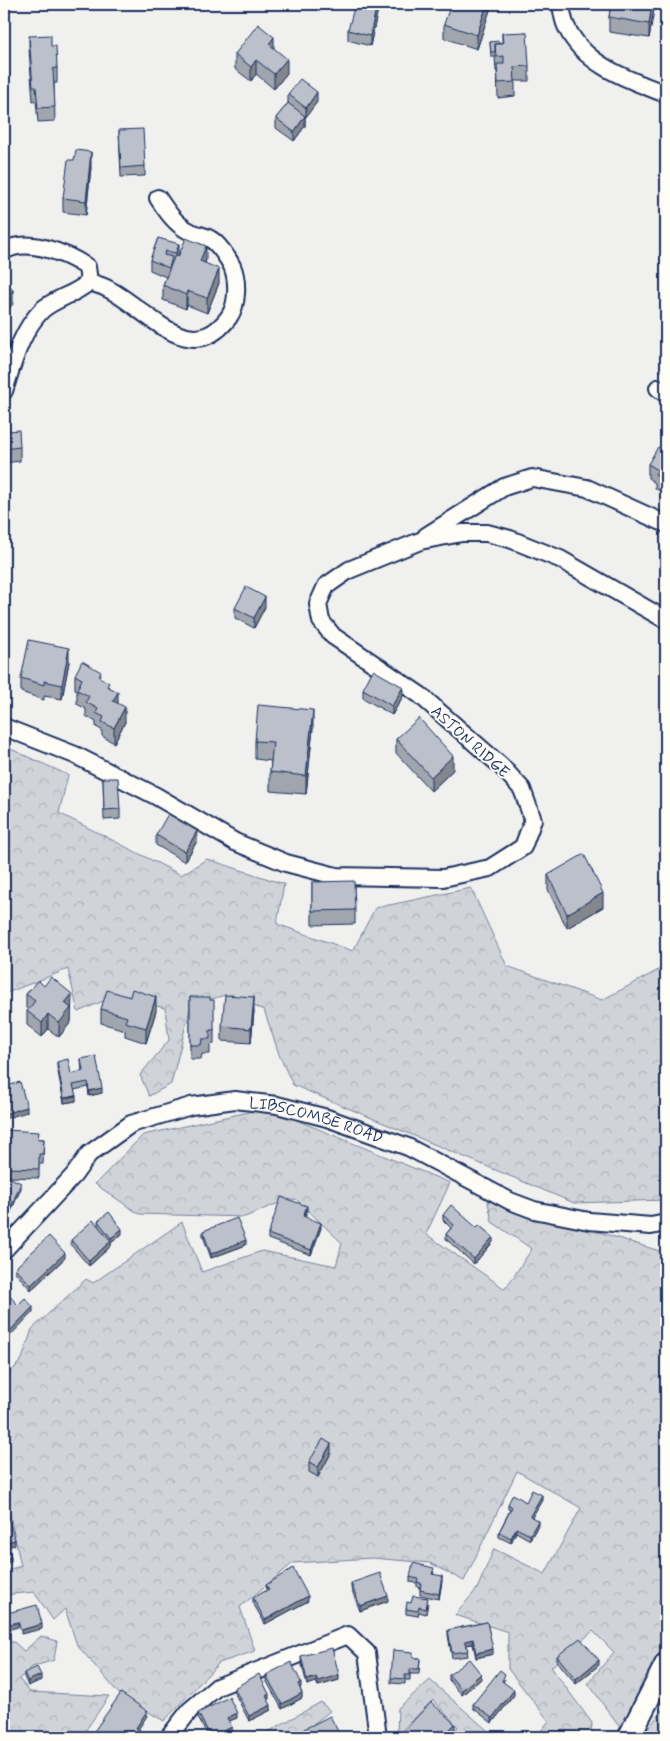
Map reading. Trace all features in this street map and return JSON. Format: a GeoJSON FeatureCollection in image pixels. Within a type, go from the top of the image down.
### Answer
{"type":"FeatureCollection","features":[{"type":"Feature","properties":{"kind":"main road"},"geometry":{"type":"LineString","coordinates":[[629,1737],[665,1669]]}},
{"type":"Feature","properties":{"kind":"street"},"geometry":{"type":"LineString","coordinates":[[561,4],[566,26],[586,54],[614,74],[666,94]]}},
{"type":"Feature","properties":{"kind":"street"},"geometry":{"type":"LineString","coordinates":[[89,282],[110,289],[165,329],[186,337],[204,338],[219,330],[231,313],[237,288],[231,265],[212,239],[188,231],[170,216],[158,198]]}},
{"type":"Feature","properties":{"kind":"street"},"geometry":{"type":"LineString","coordinates":[[4,251],[29,245],[76,260],[87,267],[89,282]]}},
{"type":"Feature","properties":{"kind":"street"},"geometry":{"type":"LineString","coordinates":[[4,391],[26,330],[43,309],[79,292],[89,282]]}},
{"type":"Feature","properties":{"kind":"street"},"geometry":{"type":"LineString","coordinates":[[420,540],[504,487],[532,478],[587,488],[666,524]]}},
{"type":"Feature","properties":{"kind":"street","name":"ASTON RIDGE"},"geometry":{"type":"LineString","coordinates":[[4,727],[75,754],[156,796],[235,842],[286,863],[336,876],[443,878],[490,868],[523,847],[533,820],[522,789],[502,766],[420,695],[333,636],[322,621],[318,604],[326,586],[349,570],[420,540],[478,533],[510,539],[560,559],[666,620]]}},
{"type":"Feature","properties":{"kind":"street","name":"LIBSCOMBE ROAD"},"geometry":{"type":"LineString","coordinates":[[4,1250],[74,1175],[89,1154],[131,1124],[191,1106],[235,1100],[277,1104],[328,1118],[408,1147],[510,1201],[534,1210],[589,1221],[651,1226],[666,1222]]}},
{"type":"Feature","properties":{"kind":"street"},"geometry":{"type":"LineString","coordinates":[[169,1737],[190,1710],[217,1687],[348,1635],[367,1653],[378,1737]]}},
{"type":"Feature","properties":{"kind":"green space"},"geometry":{"type":"Polygon","coordinates":[[[4,746],[68,775],[59,813],[181,875],[207,859],[284,884],[277,924],[353,951],[375,908],[471,888],[507,966],[602,1000],[666,966],[666,1200],[574,1203],[293,1085],[280,1057],[264,1010],[225,995],[191,1005],[171,1084],[149,1096],[140,1075],[169,1040],[165,1008],[115,996],[78,1012],[68,969],[4,994],[4,746]]]}},
{"type":"Feature","properties":{"kind":"green space"},"geometry":{"type":"Polygon","coordinates":[[[267,1108],[450,1183],[426,1234],[505,1289],[532,1249],[492,1222],[487,1197],[666,1253],[666,1649],[620,1728],[588,1683],[614,1652],[593,1631],[551,1667],[592,1723],[591,1737],[563,1737],[559,1733],[556,1737],[536,1737],[549,1721],[508,1669],[508,1632],[455,1615],[477,1589],[494,1549],[545,1574],[581,1508],[517,1471],[464,1581],[430,1563],[372,1558],[293,1563],[240,1607],[255,1651],[219,1663],[164,1721],[121,1696],[77,1645],[65,1609],[53,1620],[34,1592],[4,1595],[4,1571],[21,1566],[10,1515],[4,1516],[4,1380],[22,1359],[32,1329],[86,1279],[93,1283],[182,1222],[202,1272],[262,1251],[336,1266],[342,1243],[296,1199],[281,1202],[245,1217],[139,1214],[95,1184],[143,1135],[267,1108]]]}},
{"type":"Feature","properties":{"kind":"green space"},"geometry":{"type":"Polygon","coordinates":[[[41,1636],[57,1641],[54,1660],[32,1667],[19,1679],[30,1692],[109,1696],[81,1737],[4,1737],[4,1642],[14,1642],[24,1651],[41,1636]]]}},
{"type":"Feature","properties":{"kind":"green space"},"geometry":{"type":"Polygon","coordinates":[[[430,1680],[495,1737],[448,1737],[458,1727],[433,1700],[397,1735],[398,1708],[430,1680]]]}},
{"type":"Feature","properties":{"kind":"green space"},"geometry":{"type":"Polygon","coordinates":[[[321,1702],[330,1711],[297,1737],[259,1737],[321,1702]]]}},
{"type":"Feature","properties":{"kind":"green space"},"geometry":{"type":"Polygon","coordinates":[[[666,1705],[666,1737],[642,1737],[666,1705]]]}},
{"type":"Feature","properties":{"kind":"building"},"geometry":{"type":"Polygon","coordinates":[[[355,4],[377,4],[370,36],[348,30],[355,4]]]}},
{"type":"Feature","properties":{"kind":"building"},"geometry":{"type":"Polygon","coordinates":[[[451,4],[487,4],[477,35],[444,24],[451,4]]]}},
{"type":"Feature","properties":{"kind":"building"},"geometry":{"type":"Polygon","coordinates":[[[611,4],[652,4],[649,24],[609,17],[611,4]]]}},
{"type":"Feature","properties":{"kind":"building"},"geometry":{"type":"Polygon","coordinates":[[[258,24],[274,37],[269,44],[287,59],[274,74],[256,60],[251,67],[235,54],[258,24]]]}},
{"type":"Feature","properties":{"kind":"building"},"geometry":{"type":"Polygon","coordinates":[[[527,32],[529,66],[514,67],[515,82],[498,83],[497,64],[504,64],[504,56],[496,57],[495,44],[503,43],[502,33],[527,32]]]}},
{"type":"Feature","properties":{"kind":"building"},"geometry":{"type":"Polygon","coordinates":[[[51,35],[51,46],[56,46],[57,68],[53,69],[55,107],[38,108],[36,87],[33,87],[29,36],[51,35]]]}},
{"type":"Feature","properties":{"kind":"building"},"geometry":{"type":"Polygon","coordinates":[[[499,41],[499,44],[495,44],[495,52],[491,52],[490,42],[499,41]]]}},
{"type":"Feature","properties":{"kind":"building"},"geometry":{"type":"Polygon","coordinates":[[[300,79],[317,92],[306,108],[288,94],[300,79]]]}},
{"type":"Feature","properties":{"kind":"building"},"geometry":{"type":"Polygon","coordinates":[[[288,103],[305,116],[294,132],[276,118],[288,103]]]}},
{"type":"Feature","properties":{"kind":"building"},"geometry":{"type":"Polygon","coordinates":[[[143,129],[145,166],[121,168],[119,130],[143,129]]]}},
{"type":"Feature","properties":{"kind":"building"},"geometry":{"type":"Polygon","coordinates":[[[76,150],[91,152],[86,201],[63,198],[68,160],[74,160],[76,150]]]}},
{"type":"Feature","properties":{"kind":"building"},"geometry":{"type":"Polygon","coordinates":[[[158,238],[179,244],[176,253],[165,251],[164,255],[172,257],[169,268],[150,260],[158,238]]]}},
{"type":"Feature","properties":{"kind":"building"},"geometry":{"type":"Polygon","coordinates":[[[186,238],[206,246],[200,261],[219,269],[207,298],[187,291],[186,295],[163,285],[175,255],[178,257],[186,238]]]}},
{"type":"Feature","properties":{"kind":"building"},"geometry":{"type":"Polygon","coordinates":[[[4,281],[13,290],[4,300],[4,281]]]}},
{"type":"Feature","properties":{"kind":"building"},"geometry":{"type":"Polygon","coordinates":[[[4,418],[8,418],[9,431],[19,430],[20,447],[4,449],[4,418]]]}},
{"type":"Feature","properties":{"kind":"building"},"geometry":{"type":"Polygon","coordinates":[[[658,447],[666,452],[666,481],[655,474],[658,470],[648,464],[658,447]]]}},
{"type":"Feature","properties":{"kind":"building"},"geometry":{"type":"Polygon","coordinates":[[[246,587],[265,597],[254,618],[235,608],[246,587]]]}},
{"type":"Feature","properties":{"kind":"building"},"geometry":{"type":"Polygon","coordinates":[[[29,640],[69,648],[62,685],[44,681],[44,685],[21,678],[29,640]]]}},
{"type":"Feature","properties":{"kind":"building"},"geometry":{"type":"Polygon","coordinates":[[[82,661],[101,672],[99,677],[109,683],[107,686],[118,692],[113,701],[125,707],[114,728],[102,722],[104,717],[96,713],[98,709],[86,702],[89,696],[77,690],[82,679],[75,675],[82,661]]]}},
{"type":"Feature","properties":{"kind":"building"},"geometry":{"type":"Polygon","coordinates":[[[373,670],[403,687],[392,706],[363,689],[373,670]]]}},
{"type":"Feature","properties":{"kind":"building"},"geometry":{"type":"Polygon","coordinates":[[[258,705],[313,710],[306,776],[270,772],[273,742],[255,741],[258,705]]]}},
{"type":"Feature","properties":{"kind":"building"},"geometry":{"type":"Polygon","coordinates":[[[419,718],[453,756],[431,777],[396,739],[419,718]]]}},
{"type":"Feature","properties":{"kind":"building"},"geometry":{"type":"Polygon","coordinates":[[[103,778],[118,778],[120,809],[104,810],[103,778]]]}},
{"type":"Feature","properties":{"kind":"building"},"geometry":{"type":"Polygon","coordinates":[[[168,814],[197,831],[185,852],[156,835],[168,814]]]}},
{"type":"Feature","properties":{"kind":"building"},"geometry":{"type":"Polygon","coordinates":[[[584,854],[603,893],[567,914],[548,875],[584,854]]]}},
{"type":"Feature","properties":{"kind":"building"},"geometry":{"type":"Polygon","coordinates":[[[354,881],[355,910],[312,911],[312,882],[354,881]]]}},
{"type":"Feature","properties":{"kind":"building"},"geometry":{"type":"Polygon","coordinates":[[[51,977],[72,994],[65,1003],[71,1008],[59,1023],[48,1014],[42,1023],[27,1011],[35,1001],[26,994],[38,980],[44,986],[51,977]]]}},
{"type":"Feature","properties":{"kind":"building"},"geometry":{"type":"Polygon","coordinates":[[[132,989],[156,997],[146,1028],[125,1022],[127,1017],[101,1009],[107,990],[130,997],[132,989]]]}},
{"type":"Feature","properties":{"kind":"building"},"geometry":{"type":"Polygon","coordinates":[[[225,995],[254,997],[251,1029],[222,1026],[225,995]]]}},
{"type":"Feature","properties":{"kind":"building"},"geometry":{"type":"Polygon","coordinates":[[[190,997],[210,997],[210,1000],[214,1000],[214,1030],[210,1030],[210,1039],[202,1039],[201,1045],[190,1045],[190,997]]]}},
{"type":"Feature","properties":{"kind":"building"},"geometry":{"type":"Polygon","coordinates":[[[96,1056],[102,1088],[89,1091],[88,1082],[73,1085],[76,1096],[64,1098],[57,1062],[68,1059],[71,1074],[83,1071],[81,1059],[96,1056]]]}},
{"type":"Feature","properties":{"kind":"building"},"geometry":{"type":"Polygon","coordinates":[[[20,1082],[27,1107],[4,1114],[4,1087],[20,1082]]]}},
{"type":"Feature","properties":{"kind":"building"},"geometry":{"type":"Polygon","coordinates":[[[7,1130],[39,1132],[38,1139],[44,1139],[43,1154],[39,1154],[39,1169],[6,1168],[7,1130]]]}},
{"type":"Feature","properties":{"kind":"building"},"geometry":{"type":"Polygon","coordinates":[[[4,1175],[21,1183],[9,1211],[4,1208],[4,1175]]]}},
{"type":"Feature","properties":{"kind":"building"},"geometry":{"type":"Polygon","coordinates":[[[281,1197],[307,1206],[303,1216],[321,1223],[311,1250],[268,1234],[281,1197]]]}},
{"type":"Feature","properties":{"kind":"building"},"geometry":{"type":"Polygon","coordinates":[[[451,1205],[477,1228],[479,1225],[493,1237],[474,1259],[446,1234],[454,1225],[443,1215],[451,1205]]]}},
{"type":"Feature","properties":{"kind":"building"},"geometry":{"type":"Polygon","coordinates":[[[109,1212],[122,1229],[111,1238],[98,1221],[109,1212]]]}},
{"type":"Feature","properties":{"kind":"building"},"geometry":{"type":"Polygon","coordinates":[[[237,1218],[246,1240],[211,1254],[203,1231],[237,1218]]]}},
{"type":"Feature","properties":{"kind":"building"},"geometry":{"type":"Polygon","coordinates":[[[93,1220],[111,1241],[89,1261],[71,1240],[93,1220]]]}},
{"type":"Feature","properties":{"kind":"building"},"geometry":{"type":"Polygon","coordinates":[[[49,1236],[65,1253],[31,1285],[15,1268],[49,1236]]]}},
{"type":"Feature","properties":{"kind":"building"},"geometry":{"type":"Polygon","coordinates":[[[4,1290],[18,1305],[25,1298],[33,1307],[4,1337],[4,1290]]]}},
{"type":"Feature","properties":{"kind":"building"},"geometry":{"type":"Polygon","coordinates":[[[323,1439],[331,1444],[318,1467],[309,1462],[323,1439]]]}},
{"type":"Feature","properties":{"kind":"building"},"geometry":{"type":"Polygon","coordinates":[[[532,1490],[542,1495],[530,1516],[538,1521],[530,1535],[516,1528],[511,1538],[499,1532],[512,1507],[508,1504],[513,1494],[526,1502],[532,1490]]]}},
{"type":"Feature","properties":{"kind":"building"},"geometry":{"type":"Polygon","coordinates":[[[6,1512],[15,1540],[6,1542],[11,1557],[4,1559],[4,1513],[6,1512]]]}},
{"type":"Feature","properties":{"kind":"building"},"geometry":{"type":"Polygon","coordinates":[[[413,1563],[434,1568],[432,1574],[442,1576],[439,1594],[420,1590],[421,1583],[417,1582],[418,1579],[410,1577],[413,1563]]]}},
{"type":"Feature","properties":{"kind":"building"},"geometry":{"type":"Polygon","coordinates":[[[293,1568],[308,1596],[265,1620],[253,1598],[269,1589],[266,1585],[293,1568]]]}},
{"type":"Feature","properties":{"kind":"building"},"geometry":{"type":"Polygon","coordinates":[[[380,1573],[388,1596],[360,1606],[351,1583],[380,1573]]]}},
{"type":"Feature","properties":{"kind":"building"},"geometry":{"type":"Polygon","coordinates":[[[413,1596],[428,1598],[426,1609],[419,1607],[418,1611],[406,1609],[407,1602],[411,1603],[413,1596]]]}},
{"type":"Feature","properties":{"kind":"building"},"geometry":{"type":"Polygon","coordinates":[[[37,1605],[42,1624],[21,1630],[18,1622],[4,1626],[4,1614],[37,1605]]]}},
{"type":"Feature","properties":{"kind":"building"},"geometry":{"type":"Polygon","coordinates":[[[487,1622],[493,1649],[476,1653],[473,1639],[465,1641],[468,1651],[452,1653],[448,1630],[487,1622]]]}},
{"type":"Feature","properties":{"kind":"building"},"geometry":{"type":"Polygon","coordinates":[[[580,1638],[599,1660],[576,1679],[557,1656],[580,1638]]]}},
{"type":"Feature","properties":{"kind":"building"},"geometry":{"type":"Polygon","coordinates":[[[332,1648],[339,1675],[318,1681],[316,1677],[307,1680],[301,1656],[332,1648]]]}},
{"type":"Feature","properties":{"kind":"building"},"geometry":{"type":"Polygon","coordinates":[[[393,1650],[413,1652],[413,1658],[420,1658],[419,1669],[410,1669],[410,1675],[405,1675],[405,1679],[391,1678],[393,1650]]]}},
{"type":"Feature","properties":{"kind":"building"},"geometry":{"type":"Polygon","coordinates":[[[469,1659],[481,1674],[462,1690],[449,1675],[469,1659]]]}},
{"type":"Feature","properties":{"kind":"building"},"geometry":{"type":"Polygon","coordinates":[[[291,1662],[301,1682],[298,1684],[302,1693],[282,1704],[266,1675],[291,1662]]]}},
{"type":"Feature","properties":{"kind":"building"},"geometry":{"type":"Polygon","coordinates":[[[37,1667],[41,1675],[28,1681],[24,1673],[37,1667]]]}},
{"type":"Feature","properties":{"kind":"building"},"geometry":{"type":"Polygon","coordinates":[[[500,1670],[505,1674],[502,1681],[514,1690],[492,1718],[473,1704],[500,1670]]]}},
{"type":"Feature","properties":{"kind":"building"},"geometry":{"type":"Polygon","coordinates":[[[259,1674],[269,1694],[266,1696],[271,1705],[249,1716],[234,1688],[259,1674]]]}},
{"type":"Feature","properties":{"kind":"building"},"geometry":{"type":"Polygon","coordinates":[[[121,1693],[147,1711],[136,1728],[140,1730],[135,1737],[90,1737],[121,1693]]]}},
{"type":"Feature","properties":{"kind":"building"},"geometry":{"type":"Polygon","coordinates":[[[229,1697],[237,1713],[227,1718],[232,1727],[211,1737],[198,1713],[229,1697]]]}},
{"type":"Feature","properties":{"kind":"building"},"geometry":{"type":"Polygon","coordinates":[[[431,1702],[455,1724],[442,1737],[398,1737],[431,1702]]]}},
{"type":"Feature","properties":{"kind":"building"},"geometry":{"type":"Polygon","coordinates":[[[330,1716],[341,1737],[308,1737],[304,1729],[330,1716]]]}},
{"type":"Feature","properties":{"kind":"building"},"geometry":{"type":"Polygon","coordinates":[[[189,1731],[194,1737],[180,1737],[189,1731]]]}}]}
